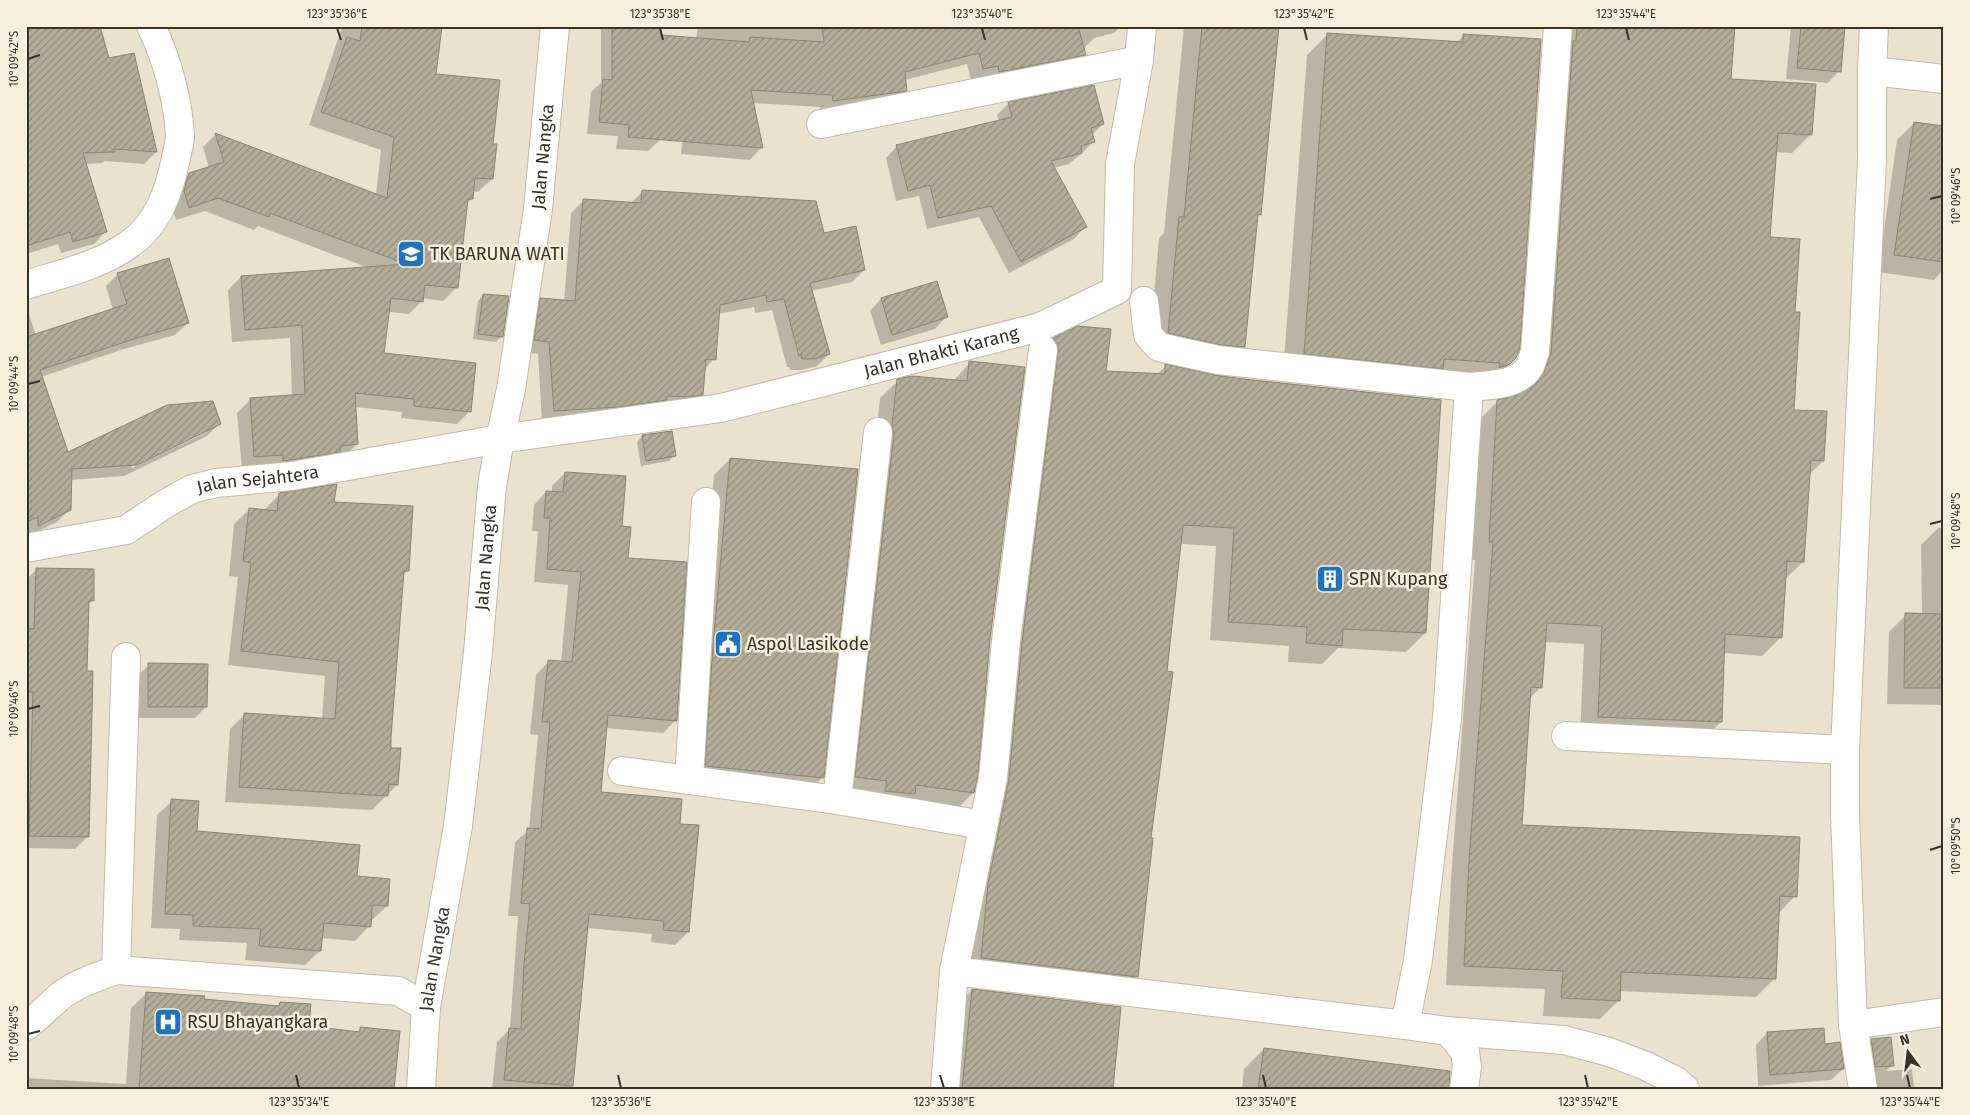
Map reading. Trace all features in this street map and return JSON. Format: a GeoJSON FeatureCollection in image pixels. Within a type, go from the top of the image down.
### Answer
{"type":"FeatureCollection","features":[{"type":"Feature","properties":{"kind":"street"},"geometry":{"type":"LineString","coordinates":[[26,285],[106,258],[136,239],[157,215],[169,190],[180,138],[177,108],[151,26]]}},
{"type":"Feature","properties":{"kind":"street","name":"Jalan Nangka"},"geometry":{"type":"LineString","coordinates":[[421,1089],[426,1007],[458,826],[478,652],[492,486],[511,389],[538,210],[555,26]]}},
{"type":"Feature","properties":{"kind":"street","name":"Jalan Bhakti Karang"},"geometry":{"type":"LineString","coordinates":[[500,439],[721,408],[1040,327],[1117,290],[1120,164],[1139,60],[1142,26]]}},
{"type":"Feature","properties":{"kind":"street"},"geometry":{"type":"LineString","coordinates":[[1144,300],[1148,335],[1159,348],[1218,360],[1469,387],[1518,379],[1529,368],[1535,352],[1558,26]]}},
{"type":"Feature","properties":{"kind":"street"},"geometry":{"type":"LineString","coordinates":[[1864,1089],[1853,1025],[1845,814],[1845,750],[1872,158],[1874,26]]}},
{"type":"Feature","properties":{"kind":"street"},"geometry":{"type":"LineString","coordinates":[[821,124],[1139,60]]}},
{"type":"Feature","properties":{"kind":"street"},"geometry":{"type":"LineString","coordinates":[[1872,71],[1944,78]]}},
{"type":"Feature","properties":{"kind":"street"},"geometry":{"type":"LineString","coordinates":[[945,1089],[954,971],[993,778],[1006,641],[1043,350]]}},
{"type":"Feature","properties":{"kind":"street"},"geometry":{"type":"LineString","coordinates":[[1405,1025],[1418,960],[1447,718],[1469,387]]}},
{"type":"Feature","properties":{"kind":"street"},"geometry":{"type":"LineString","coordinates":[[837,800],[878,432]]}},
{"type":"Feature","properties":{"kind":"street","name":"Jalan Sejahtera"},"geometry":{"type":"LineString","coordinates":[[26,548],[126,530],[165,504],[192,489],[216,483],[292,476],[500,439]]}},
{"type":"Feature","properties":{"kind":"street"},"geometry":{"type":"LineString","coordinates":[[689,780],[706,502]]}},
{"type":"Feature","properties":{"kind":"street"},"geometry":{"type":"LineString","coordinates":[[116,970],[126,657]]}},
{"type":"Feature","properties":{"kind":"street"},"geometry":{"type":"LineString","coordinates":[[1566,736],[1845,750]]}},
{"type":"Feature","properties":{"kind":"street"},"geometry":{"type":"LineString","coordinates":[[622,770],[837,800],[983,825]]}},
{"type":"Feature","properties":{"kind":"street"},"geometry":{"type":"LineString","coordinates":[[26,1026],[64,993],[90,979],[116,970],[398,991],[426,1007]]}},
{"type":"Feature","properties":{"kind":"street"},"geometry":{"type":"LineString","coordinates":[[954,971],[1446,1031],[1564,1040],[1609,1052],[1646,1066],[1676,1081],[1686,1089]]}},
{"type":"Feature","properties":{"kind":"street"},"geometry":{"type":"LineString","coordinates":[[1853,1025],[1944,1012]]}},
{"type":"Feature","properties":{"kind":"street"},"geometry":{"type":"LineString","coordinates":[[1446,1031],[1465,1052],[1464,1089]]}},
{"type":"Feature","properties":{"kind":"building"},"geometry":{"type":"Polygon","coordinates":[[[26,26],[100,26],[109,58],[134,53],[157,152],[115,149],[115,152],[83,153],[107,232],[73,242],[70,232],[26,246],[26,26]]]}},
{"type":"Feature","properties":{"kind":"building"},"geometry":{"type":"Polygon","coordinates":[[[362,26],[442,26],[436,74],[500,80],[493,144],[497,144],[493,179],[475,178],[473,199],[468,199],[458,288],[425,285],[423,302],[391,298],[384,353],[476,363],[471,412],[414,406],[414,399],[355,393],[358,444],[341,446],[340,452],[283,461],[283,455],[254,457],[250,398],[305,394],[302,325],[245,330],[241,276],[406,264],[270,213],[269,217],[218,198],[189,208],[184,191],[189,173],[224,162],[215,133],[387,198],[394,137],[321,112],[347,37],[360,41],[362,26]]]}},
{"type":"Feature","properties":{"kind":"building"},"geometry":{"type":"Polygon","coordinates":[[[612,26],[660,26],[661,35],[749,42],[750,37],[824,42],[822,26],[1078,26],[1086,55],[999,72],[998,66],[983,69],[979,53],[905,72],[907,91],[833,101],[832,95],[751,90],[763,148],[628,137],[629,125],[599,122],[603,79],[612,80],[612,26]]]}},
{"type":"Feature","properties":{"kind":"building"},"geometry":{"type":"Polygon","coordinates":[[[1202,26],[1279,26],[1261,215],[1258,214],[1245,347],[1221,345],[1168,333],[1179,217],[1184,217],[1202,26]]]}},
{"type":"Feature","properties":{"kind":"building"},"geometry":{"type":"Polygon","coordinates":[[[1577,26],[1735,26],[1731,79],[1816,84],[1812,135],[1778,133],[1770,237],[1800,239],[1795,312],[1800,312],[1794,410],[1827,411],[1824,461],[1811,460],[1804,562],[1787,561],[1782,638],[1725,634],[1722,722],[1598,717],[1602,626],[1547,623],[1542,688],[1531,687],[1522,825],[1800,837],[1797,897],[1780,896],[1776,979],[1621,972],[1620,1001],[1561,998],[1563,971],[1464,966],[1469,860],[1493,542],[1489,542],[1497,400],[1517,395],[1535,385],[1544,372],[1551,353],[1573,41],[1576,41],[1577,26]]]}},
{"type":"Feature","properties":{"kind":"building"},"geometry":{"type":"Polygon","coordinates":[[[1801,26],[1845,26],[1841,72],[1797,68],[1801,26]]]}},
{"type":"Feature","properties":{"kind":"building"},"geometry":{"type":"Polygon","coordinates":[[[1327,33],[1463,42],[1463,34],[1541,39],[1520,348],[1516,358],[1510,364],[1499,368],[1500,363],[1444,359],[1443,369],[1304,354],[1327,33]]]}},
{"type":"Feature","properties":{"kind":"building"},"geometry":{"type":"Polygon","coordinates":[[[1094,85],[1104,124],[1091,128],[1095,142],[1081,146],[1082,153],[1051,161],[1087,227],[1021,262],[991,206],[938,218],[930,185],[908,191],[896,145],[1012,117],[1008,102],[1094,85]]]}},
{"type":"Feature","properties":{"kind":"building"},"geometry":{"type":"Polygon","coordinates":[[[1914,122],[1944,126],[1944,262],[1894,255],[1914,122]]]}},
{"type":"Feature","properties":{"kind":"building"},"geometry":{"type":"Polygon","coordinates":[[[642,190],[816,201],[824,233],[856,226],[865,270],[810,283],[830,354],[814,359],[802,359],[801,355],[799,356],[784,299],[767,302],[766,295],[720,305],[716,360],[706,359],[703,395],[667,396],[667,400],[618,407],[554,411],[549,342],[534,340],[540,298],[575,301],[583,199],[641,203],[642,190]]]}},
{"type":"Feature","properties":{"kind":"building"},"geometry":{"type":"Polygon","coordinates":[[[169,258],[189,323],[40,370],[68,452],[167,405],[213,401],[221,424],[137,465],[72,469],[71,510],[38,526],[38,517],[26,522],[26,337],[127,304],[117,273],[169,258]]]}},
{"type":"Feature","properties":{"kind":"building"},"geometry":{"type":"Polygon","coordinates":[[[937,281],[948,317],[892,335],[881,298],[937,281]]]}},
{"type":"Feature","properties":{"kind":"building"},"geometry":{"type":"Polygon","coordinates":[[[483,294],[509,296],[503,337],[478,334],[483,294]]]}},
{"type":"Feature","properties":{"kind":"building"},"geometry":{"type":"Polygon","coordinates":[[[1078,326],[1111,329],[1106,371],[1165,374],[1165,364],[1243,379],[1441,400],[1426,633],[1343,629],[1342,646],[1306,643],[1307,627],[1228,622],[1234,528],[1183,525],[1167,671],[1173,672],[1151,838],[1153,838],[1138,977],[981,958],[988,884],[1009,779],[1022,643],[1058,352],[1058,344],[1053,338],[1078,326]]]}},
{"type":"Feature","properties":{"kind":"building"},"geometry":{"type":"Polygon","coordinates":[[[969,361],[1025,367],[990,639],[978,776],[974,793],[916,785],[915,794],[885,791],[887,781],[855,777],[894,434],[892,425],[897,379],[912,376],[967,381],[969,361]]]}},
{"type":"Feature","properties":{"kind":"building"},"geometry":{"type":"Polygon","coordinates":[[[672,431],[676,456],[646,461],[642,435],[672,431]]]}},
{"type":"Feature","properties":{"kind":"building"},"geometry":{"type":"Polygon","coordinates":[[[730,458],[858,469],[824,778],[705,766],[713,645],[730,458]]]}},
{"type":"Feature","properties":{"kind":"building"},"geometry":{"type":"Polygon","coordinates":[[[565,472],[626,476],[622,526],[631,527],[628,558],[687,562],[677,721],[608,715],[601,792],[682,799],[680,824],[699,825],[689,932],[663,930],[664,921],[589,914],[573,1086],[504,1080],[509,1028],[521,1029],[524,964],[530,904],[521,903],[527,828],[541,829],[550,722],[542,722],[548,660],[572,662],[581,572],[547,569],[550,518],[544,518],[546,491],[563,492],[565,472]]]}},
{"type":"Feature","properties":{"kind":"building"},"geometry":{"type":"Polygon","coordinates":[[[337,484],[334,502],[413,506],[409,571],[404,571],[391,737],[391,748],[401,748],[398,785],[389,784],[388,796],[239,787],[244,713],[335,719],[339,662],[241,651],[251,563],[243,561],[249,508],[277,511],[279,493],[337,484]]]}},
{"type":"Feature","properties":{"kind":"building"},"geometry":{"type":"Polygon","coordinates":[[[36,568],[94,569],[94,601],[89,601],[87,671],[93,671],[89,837],[29,836],[33,692],[26,692],[26,628],[34,629],[36,568]]]}},
{"type":"Feature","properties":{"kind":"building"},"geometry":{"type":"Polygon","coordinates":[[[1905,613],[1944,614],[1944,688],[1904,688],[1905,613]]]}},
{"type":"Feature","properties":{"kind":"building"},"geometry":{"type":"Polygon","coordinates":[[[148,663],[208,664],[207,707],[148,707],[148,663]]]}},
{"type":"Feature","properties":{"kind":"building"},"geometry":{"type":"Polygon","coordinates":[[[171,799],[199,801],[197,831],[360,845],[357,876],[390,879],[388,906],[372,905],[371,927],[324,923],[321,951],[259,946],[261,929],[193,926],[193,915],[165,914],[171,799]]]}},
{"type":"Feature","properties":{"kind":"building"},"geometry":{"type":"Polygon","coordinates":[[[972,989],[1121,1007],[1113,1089],[962,1089],[972,989]]]}},
{"type":"Feature","properties":{"kind":"building"},"geometry":{"type":"Polygon","coordinates":[[[146,992],[205,996],[204,999],[279,1006],[280,1002],[311,1004],[309,1026],[360,1032],[360,1027],[400,1031],[394,1089],[139,1089],[146,992]]]}},
{"type":"Feature","properties":{"kind":"building"},"geometry":{"type":"Polygon","coordinates":[[[1824,1028],[1825,1044],[1840,1042],[1844,1069],[1770,1075],[1767,1032],[1824,1028]]]}},
{"type":"Feature","properties":{"kind":"building"},"geometry":{"type":"Polygon","coordinates":[[[1891,1037],[1894,1066],[1875,1067],[1871,1039],[1891,1037]]]}},
{"type":"Feature","properties":{"kind":"building"},"geometry":{"type":"Polygon","coordinates":[[[1264,1048],[1450,1071],[1449,1089],[1258,1089],[1264,1048]]]}},
{"type":"Feature","properties":{"kind":"place","name":"TK BARUNA WATI"},"geometry":{"type":"Point","coordinates":[411,254]}},
{"type":"Feature","properties":{"kind":"place","name":"SPN Kupang"},"geometry":{"type":"Point","coordinates":[1330,579]}},
{"type":"Feature","properties":{"kind":"place","name":"Aspol Lasikode"},"geometry":{"type":"Point","coordinates":[728,644]}},
{"type":"Feature","properties":{"kind":"place","name":"RSU Bhayangkara"},"geometry":{"type":"Point","coordinates":[168,1022]}}]}
